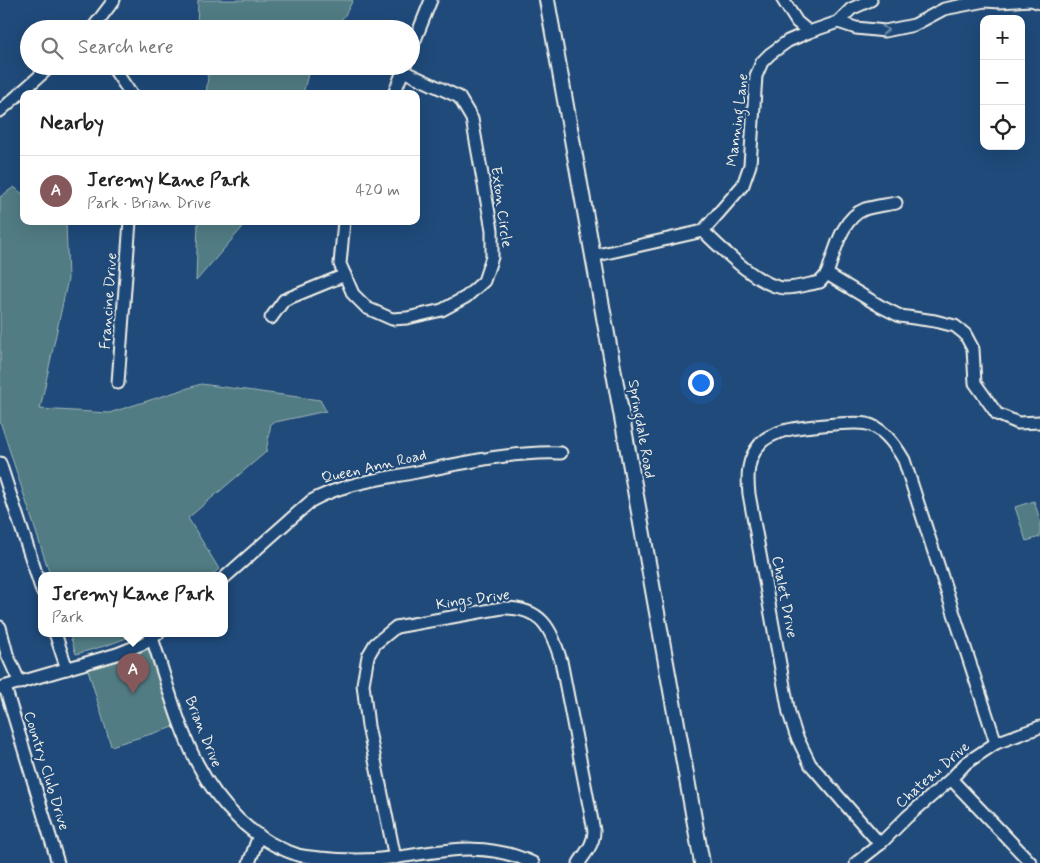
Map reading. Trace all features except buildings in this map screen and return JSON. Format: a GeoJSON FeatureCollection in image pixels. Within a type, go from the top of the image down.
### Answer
{"type":"FeatureCollection","features":[{"type":"Feature","properties":{"kind":"main road","name":"Springdale Road"},"geometry":{"type":"LineString","coordinates":[[547,0],[702,863]]}},
{"type":"Feature","properties":{"kind":"street"},"geometry":{"type":"LineString","coordinates":[[99,20],[114,0]]}},
{"type":"Feature","properties":{"kind":"street"},"geometry":{"type":"LineString","coordinates":[[420,28],[431,0]]}},
{"type":"Feature","properties":{"kind":"street"},"geometry":{"type":"LineString","coordinates":[[783,0],[797,22],[809,32]]}},
{"type":"Feature","properties":{"kind":"street","name":"Manning Lane"},"geometry":{"type":"LineString","coordinates":[[703,231],[743,185],[750,164],[756,76],[762,62],[788,41],[838,22],[852,9],[871,0]]}},
{"type":"Feature","properties":{"kind":"street"},"geometry":{"type":"LineString","coordinates":[[838,22],[856,28],[885,31],[914,25],[944,9],[985,1],[1035,1]]}},
{"type":"Feature","properties":{"kind":"street"},"geometry":{"type":"LineString","coordinates":[[24,90],[41,75]]}},
{"type":"Feature","properties":{"kind":"street"},"geometry":{"type":"LineString","coordinates":[[118,75],[128,90]]}},
{"type":"Feature","properties":{"kind":"street","name":"Exton Circle"},"geometry":{"type":"LineString","coordinates":[[396,90],[402,75]]}},
{"type":"Feature","properties":{"kind":"street","name":"Exton Circle"},"geometry":{"type":"LineString","coordinates":[[344,225],[340,264],[353,294],[367,308],[392,319],[407,318],[442,310],[466,297],[484,281],[492,257],[492,230],[472,119],[459,97],[416,75]]}},
{"type":"Feature","properties":{"kind":"street"},"geometry":{"type":"LineString","coordinates":[[0,111],[20,93]]}},
{"type":"Feature","properties":{"kind":"street"},"geometry":{"type":"LineString","coordinates":[[594,256],[703,231],[740,264],[769,284],[786,288],[803,286],[820,282],[827,274],[846,225],[851,218],[865,210],[896,202]]}},
{"type":"Feature","properties":{"kind":"street","name":"Francine Drive"},"geometry":{"type":"LineString","coordinates":[[118,383],[130,225]]}},
{"type":"Feature","properties":{"kind":"street"},"geometry":{"type":"LineString","coordinates":[[827,274],[900,316],[955,326],[965,334],[973,349],[975,383],[997,414],[1018,424],[1040,422]]}},
{"type":"Feature","properties":{"kind":"street"},"geometry":{"type":"LineString","coordinates":[[271,318],[284,300],[345,275]]}},
{"type":"Feature","properties":{"kind":"street","name":"Chalet Drive"},"geometry":{"type":"LineString","coordinates":[[880,844],[810,764],[796,735],[789,713],[749,494],[748,464],[760,443],[768,437],[784,431],[853,423],[870,425],[880,430],[896,446],[904,460],[996,743]]}},
{"type":"Feature","properties":{"kind":"street","name":"Queen Ann Road"},"geometry":{"type":"LineString","coordinates":[[228,574],[311,501],[321,495],[364,482],[448,466],[539,452],[561,453]]}},
{"type":"Feature","properties":{"kind":"street"},"geometry":{"type":"LineString","coordinates":[[0,463],[38,579]]}},
{"type":"Feature","properties":{"kind":"street","name":"Kings Drive"},"geometry":{"type":"LineString","coordinates":[[395,858],[367,718],[363,684],[368,656],[375,644],[396,627],[502,608],[516,608],[528,611],[546,624],[553,636],[562,661],[594,831],[592,845],[579,863]]}},
{"type":"Feature","properties":{"kind":"street"},"geometry":{"type":"LineString","coordinates":[[0,627],[3,654],[20,682]]}},
{"type":"Feature","properties":{"kind":"street"},"geometry":{"type":"LineString","coordinates":[[56,637],[67,669]]}},
{"type":"Feature","properties":{"kind":"street"},"geometry":{"type":"LineString","coordinates":[[3,687],[117,654],[152,637]]}},
{"type":"Feature","properties":{"kind":"street","name":"Brian Drive"},"geometry":{"type":"LineString","coordinates":[[157,637],[183,731],[196,762],[223,805],[258,835],[280,849],[300,856],[352,862],[465,848],[489,849],[533,863]]}},
{"type":"Feature","properties":{"kind":"street","name":"Country Club Drive"},"geometry":{"type":"LineString","coordinates":[[3,687],[58,863]]}},
{"type":"Feature","properties":{"kind":"street","name":"Chateau Drive"},"geometry":{"type":"LineString","coordinates":[[856,863],[880,844],[966,763],[996,743],[1040,727]]}},
{"type":"Feature","properties":{"kind":"street"},"geometry":{"type":"LineString","coordinates":[[951,779],[1030,863]]}},
{"type":"Feature","properties":{"kind":"street"},"geometry":{"type":"LineString","coordinates":[[249,863],[258,835]]}},
{"type":"Feature","properties":{"kind":"green space"},"geometry":{"type":"Polygon","coordinates":[[[198,0],[353,0],[341,20],[197,20],[198,0]]]}},
{"type":"Feature","properties":{"kind":"green space"},"geometry":{"type":"Polygon","coordinates":[[[207,75],[308,75],[304,90],[206,90],[207,75]]]}},
{"type":"Feature","properties":{"kind":"green space"},"geometry":{"type":"Polygon","coordinates":[[[14,187],[20,192],[20,225],[66,225],[68,279],[40,409],[109,413],[201,384],[320,400],[326,411],[271,423],[266,452],[188,518],[219,569],[216,572],[49,572],[0,421],[0,197],[14,187]]]}},
{"type":"Feature","properties":{"kind":"green space"},"geometry":{"type":"Polygon","coordinates":[[[198,225],[245,225],[196,281],[198,225]]]}},
{"type":"Feature","properties":{"kind":"green space"},"geometry":{"type":"Polygon","coordinates":[[[1034,501],[1040,520],[1040,537],[1026,541],[1015,507],[1034,501]]]}},
{"type":"Feature","properties":{"kind":"green space"},"geometry":{"type":"Polygon","coordinates":[[[70,637],[129,637],[108,645],[76,654],[70,637]]]}},
{"type":"Feature","properties":{"kind":"green space"},"geometry":{"type":"Polygon","coordinates":[[[152,638],[181,725],[111,746],[86,663],[152,638]]]}},
{"type":"Feature","properties":{"kind":"place","name":"Jeremy Kane Park"},"geometry":{"type":"Point","coordinates":[133,694]}}]}
